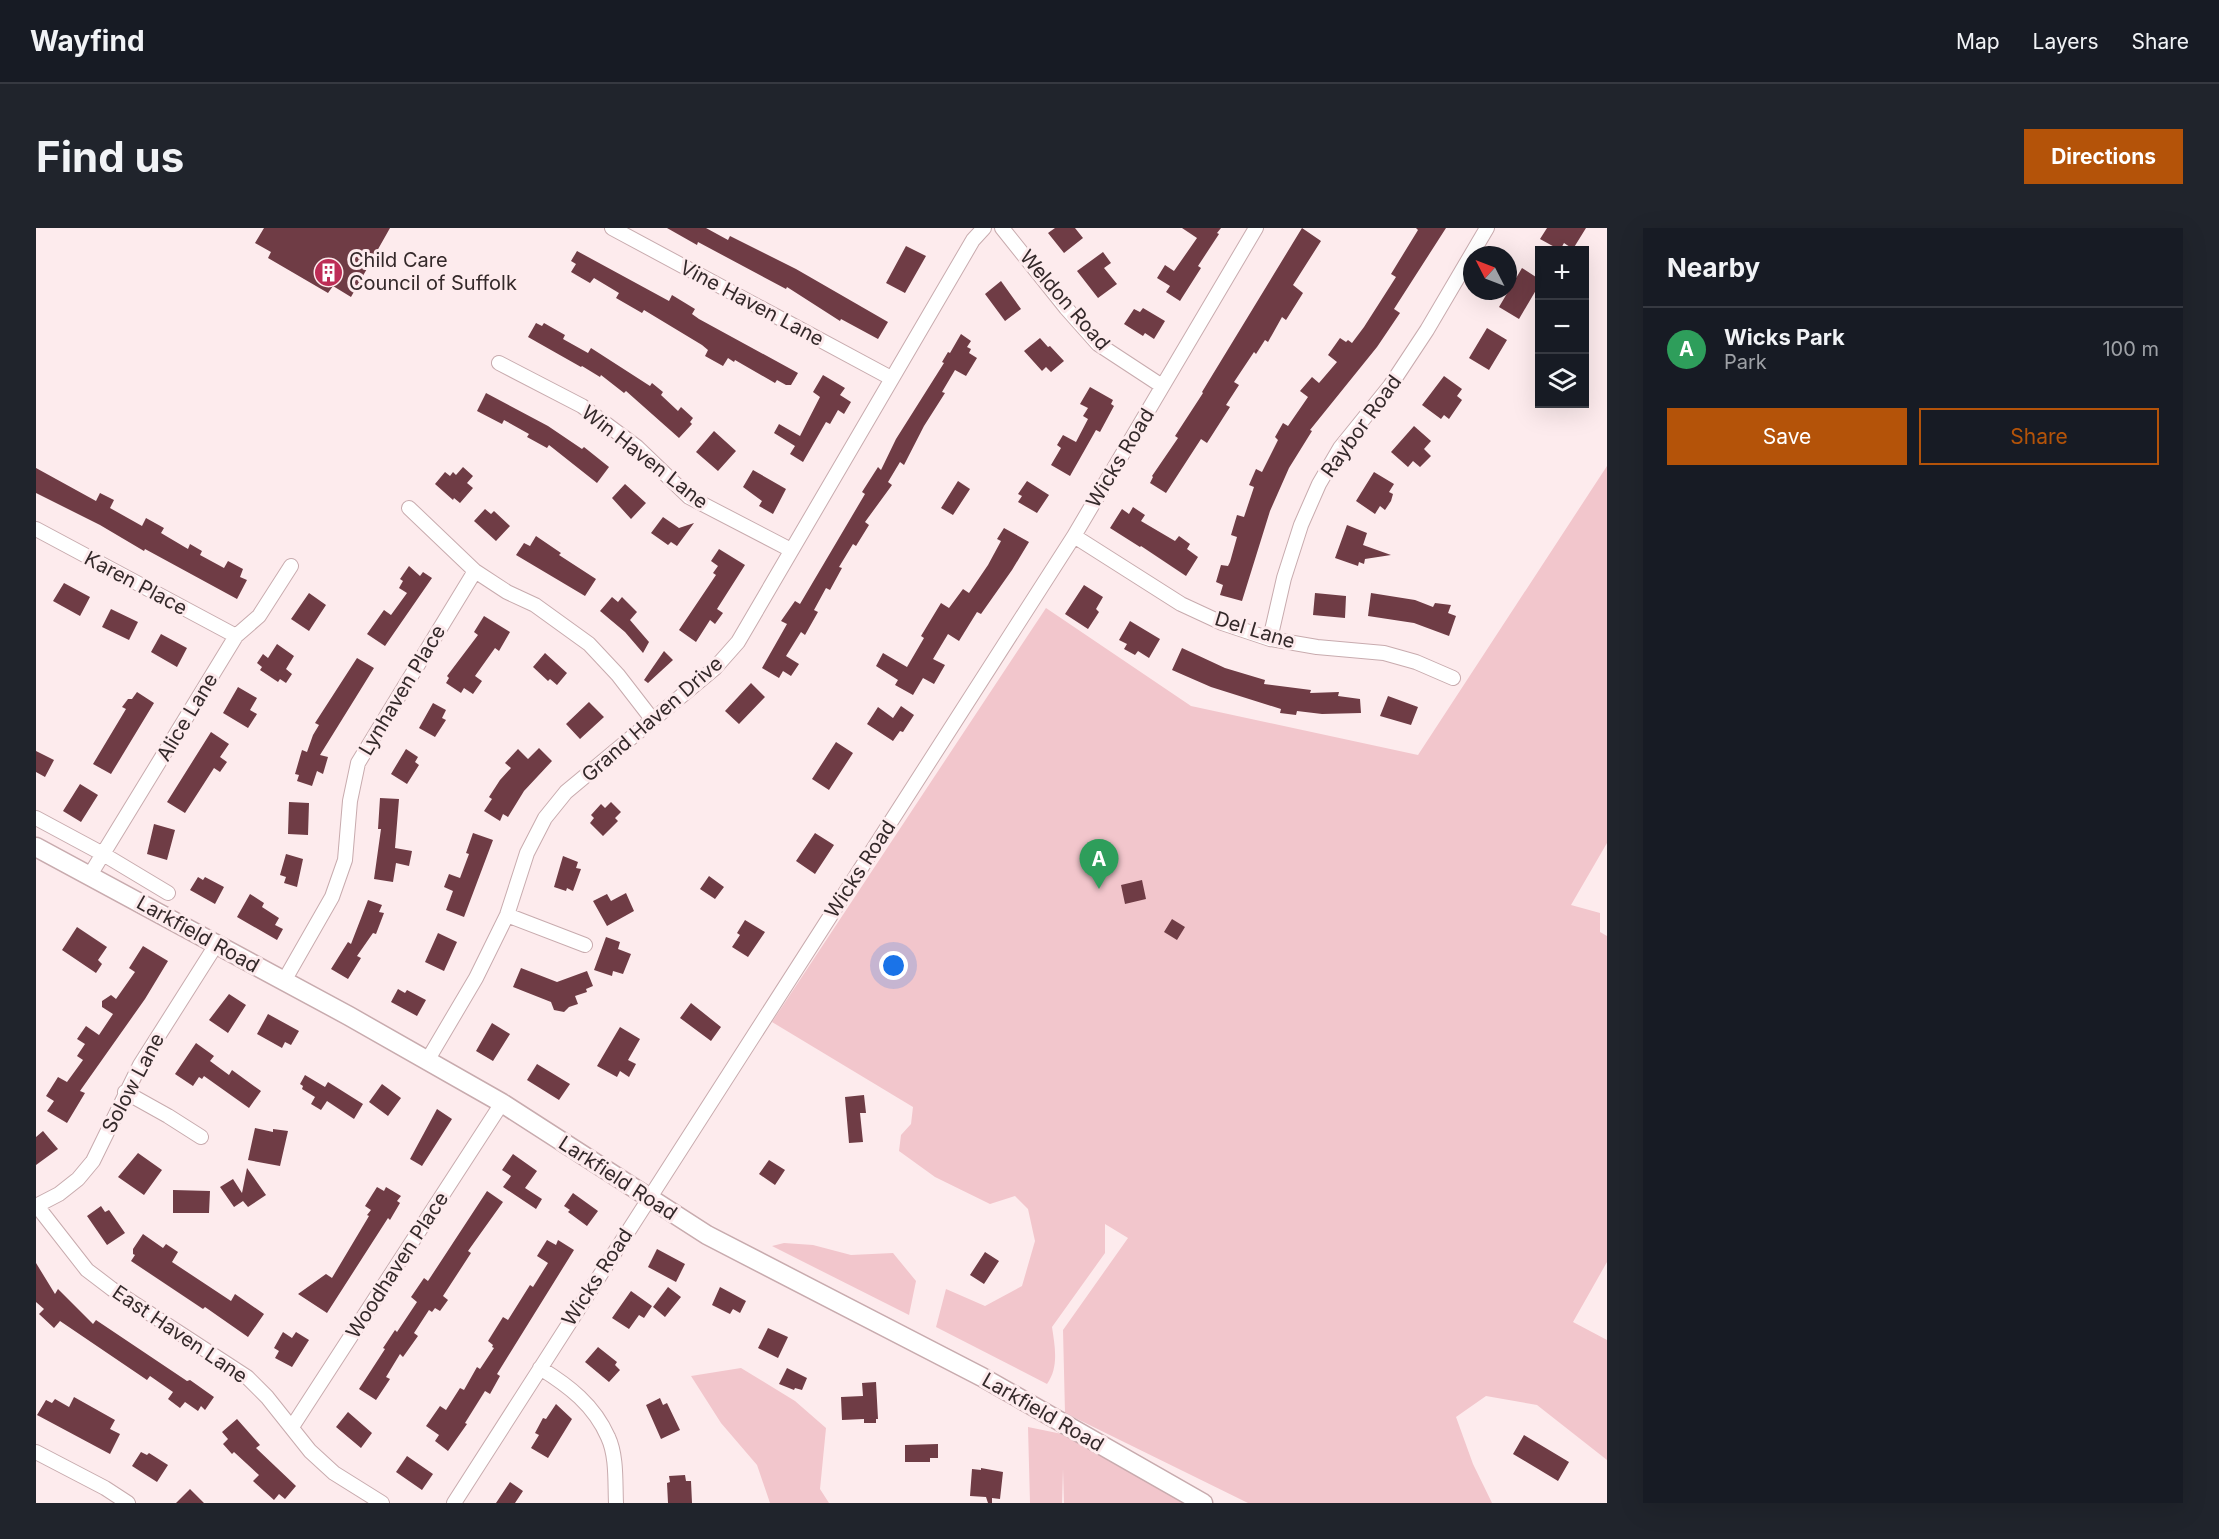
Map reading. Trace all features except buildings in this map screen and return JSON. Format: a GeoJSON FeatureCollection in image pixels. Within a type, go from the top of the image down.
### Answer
{"type":"FeatureCollection","features":[{"type":"Feature","properties":{"kind":"main road","name":"Larkfield Road"},"geometry":{"type":"LineString","coordinates":[[36,847],[284,981],[502,1103],[707,1235],[982,1377],[1203,1503]]}},
{"type":"Feature","properties":{"kind":"street","name":"Vine Haven Lane"},"geometry":{"type":"LineString","coordinates":[[612,228],[891,378]]}},
{"type":"Feature","properties":{"kind":"street","name":"Grand Haven Drive"},"geometry":{"type":"LineString","coordinates":[[427,1062],[476,978],[507,915],[527,853],[545,818],[566,792],[715,668],[738,642],[973,240],[984,228]]}},
{"type":"Feature","properties":{"kind":"street","name":"Weldon Road"},"geometry":{"type":"LineString","coordinates":[[1002,228],[1098,344],[1162,386]]}},
{"type":"Feature","properties":{"kind":"street","name":"Wicks Road"},"geometry":{"type":"LineString","coordinates":[[454,1503],[1074,536],[1256,228]]}},
{"type":"Feature","properties":{"kind":"street","name":"Raybor Road"},"geometry":{"type":"LineString","coordinates":[[1270,639],[1284,578],[1301,525],[1319,484],[1340,448],[1390,386],[1427,330],[1487,228]]}},
{"type":"Feature","properties":{"kind":"street","name":"Win Haven Lane"},"geometry":{"type":"LineString","coordinates":[[499,363],[582,406],[638,447],[688,497],[791,550]]}},
{"type":"Feature","properties":{"kind":"street"},"geometry":{"type":"LineString","coordinates":[[410,508],[475,571],[507,592],[535,605],[589,644],[618,675],[652,719]]}},
{"type":"Feature","properties":{"kind":"street","name":"Karen Place"},"geometry":{"type":"LineString","coordinates":[[36,529],[236,636]]}},
{"type":"Feature","properties":{"kind":"street","name":"Del Lane"},"geometry":{"type":"LineString","coordinates":[[1074,536],[1181,604],[1222,623],[1270,639],[1317,647],[1384,653],[1416,662],[1453,678]]}},
{"type":"Feature","properties":{"kind":"street","name":"Alice Lane"},"geometry":{"type":"LineString","coordinates":[[90,875],[236,636],[259,616],[291,566]]}},
{"type":"Feature","properties":{"kind":"street","name":"Lynhaven Place"},"geometry":{"type":"LineString","coordinates":[[284,981],[332,897],[345,860],[350,801],[358,764],[475,571]]}},
{"type":"Feature","properties":{"kind":"street","name":"Larkfield Road"},"geometry":{"type":"LineString","coordinates":[[36,818],[168,893]]}},
{"type":"Feature","properties":{"kind":"street"},"geometry":{"type":"LineString","coordinates":[[507,915],[585,945]]}},
{"type":"Feature","properties":{"kind":"street","name":"Solow Lane"},"geometry":{"type":"LineString","coordinates":[[37,1206],[59,1194],[78,1179],[93,1161],[140,1065],[216,945]]}},
{"type":"Feature","properties":{"kind":"street"},"geometry":{"type":"LineString","coordinates":[[125,1092],[201,1137]]}},
{"type":"Feature","properties":{"kind":"street","name":"Woodhaven Place"},"geometry":{"type":"LineString","coordinates":[[292,1427],[502,1103]]}},
{"type":"Feature","properties":{"kind":"street","name":"East Haven Lane"},"geometry":{"type":"LineString","coordinates":[[37,1206],[87,1270],[112,1289],[247,1377],[267,1397],[310,1451],[334,1473],[382,1503]]}},
{"type":"Feature","properties":{"kind":"street"},"geometry":{"type":"LineString","coordinates":[[540,1368],[565,1384],[588,1404],[609,1439],[616,1503]]}},
{"type":"Feature","properties":{"kind":"street"},"geometry":{"type":"LineString","coordinates":[[36,1452],[105,1488],[128,1503]]}},
{"type":"Feature","properties":{"kind":"shaded area"},"geometry":{"type":"Polygon","coordinates":[[[1607,466],[1607,843],[1571,905],[1600,913],[1600,932],[1607,936],[1607,1262],[1573,1322],[1607,1340],[1607,1460],[1537,1405],[1486,1396],[1456,1417],[1473,1464],[1492,1503],[1248,1503],[1065,1413],[1063,1330],[1128,1238],[1105,1224],[1105,1253],[1052,1327],[1055,1364],[1047,1384],[936,1327],[946,1289],[985,1306],[1022,1286],[1035,1241],[1028,1209],[1015,1196],[990,1204],[935,1177],[899,1151],[901,1135],[911,1124],[913,1107],[772,1022],[1046,608],[1191,706],[1418,755],[1607,466]]]}},
{"type":"Feature","properties":{"kind":"shaded area"},"geometry":{"type":"Polygon","coordinates":[[[784,1243],[813,1245],[851,1255],[893,1253],[916,1281],[909,1315],[772,1246],[784,1243]]]}},
{"type":"Feature","properties":{"kind":"shaded area"},"geometry":{"type":"Polygon","coordinates":[[[741,1368],[795,1401],[826,1428],[820,1489],[829,1503],[770,1503],[757,1465],[721,1423],[691,1376],[741,1368]]]}},
{"type":"Feature","properties":{"kind":"shaded area"},"geometry":{"type":"Polygon","coordinates":[[[1028,1427],[1062,1434],[1192,1503],[1064,1503],[1063,1469],[1062,1503],[1030,1503],[1028,1427]]]}},
{"type":"Feature","properties":{"kind":"place","name":"Child Care Council of Suffolk"},"geometry":{"type":"Point","coordinates":[328,272]}},
{"type":"Feature","properties":{"kind":"place","name":"Wicks Park"},"geometry":{"type":"Point","coordinates":[1099,889]}}]}
